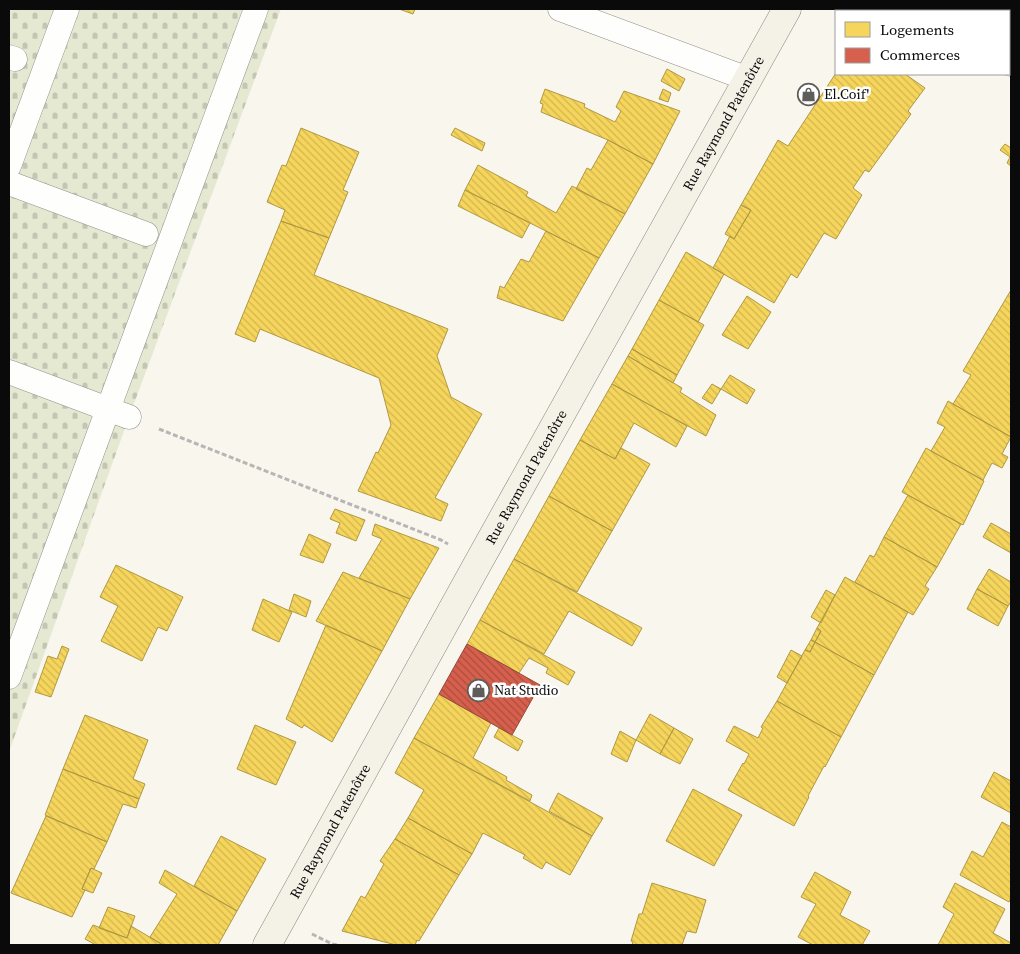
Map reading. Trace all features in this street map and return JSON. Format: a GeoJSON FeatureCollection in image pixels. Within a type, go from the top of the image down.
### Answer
{"type":"FeatureCollection","features":[{"type":"Feature","properties":{"kind":"main road","name":"Rue Raymond Patenôtre"},"geometry":{"type":"LineString","coordinates":[[267,945],[787,9]]}},
{"type":"Feature","properties":{"kind":"lane"},"geometry":{"type":"LineString","coordinates":[[9,166],[67,9]]}},
{"type":"Feature","properties":{"kind":"lane"},"geometry":{"type":"LineString","coordinates":[[9,677],[13,650],[118,413],[256,9]]}},
{"type":"Feature","properties":{"kind":"lane"},"geometry":{"type":"LineString","coordinates":[[560,9],[748,78]]}},
{"type":"Feature","properties":{"kind":"lane"},"geometry":{"type":"LineString","coordinates":[[9,183],[146,234]]}},
{"type":"Feature","properties":{"kind":"lane"},"geometry":{"type":"LineString","coordinates":[[9,372],[118,413]]}},
{"type":"Feature","properties":{"kind":"path"},"geometry":{"type":"LineString","coordinates":[[118,413],[441,540],[478,563]]}},
{"type":"Feature","properties":{"kind":"green space"},"geometry":{"type":"Polygon","coordinates":[[[9,9],[281,9],[129,417],[9,752],[9,9]]]}},
{"type":"Feature","properties":{"kind":"building: Logements"},"geometry":{"type":"Polygon","coordinates":[[[399,9],[415,9],[413,14],[399,9]]]}},
{"type":"Feature","properties":{"kind":"building: Logements"},"geometry":{"type":"Polygon","coordinates":[[[877,9],[912,9],[911,10],[877,9]]]}},
{"type":"Feature","properties":{"kind":"building: Logements"},"geometry":{"type":"Polygon","coordinates":[[[667,69],[685,79],[679,91],[661,81],[667,69]]]}},
{"type":"Feature","properties":{"kind":"building: Logements"},"geometry":{"type":"Polygon","coordinates":[[[835,75],[906,75],[925,88],[908,111],[911,114],[869,172],[865,170],[853,188],[862,195],[836,239],[824,233],[797,278],[791,274],[774,303],[713,268],[730,236],[734,239],[751,210],[741,205],[778,140],[788,146],[835,75]]]}},
{"type":"Feature","properties":{"kind":"building: Logements"},"geometry":{"type":"Polygon","coordinates":[[[545,89],[585,104],[584,107],[615,122],[621,111],[616,107],[624,91],[680,111],[653,164],[608,140],[541,112],[543,104],[540,103],[545,89]]]}},
{"type":"Feature","properties":{"kind":"building: Logements"},"geometry":{"type":"Polygon","coordinates":[[[663,89],[671,93],[668,102],[659,99],[663,89]]]}},
{"type":"Feature","properties":{"kind":"building: Logements"},"geometry":{"type":"Polygon","coordinates":[[[301,128],[359,152],[343,190],[348,192],[329,238],[281,221],[285,210],[267,202],[282,165],[286,166],[301,128]]]}},
{"type":"Feature","properties":{"kind":"building: Logements"},"geometry":{"type":"Polygon","coordinates":[[[455,128],[485,143],[482,151],[451,135],[455,128]]]}},
{"type":"Feature","properties":{"kind":"building: Logements"},"geometry":{"type":"Polygon","coordinates":[[[608,140],[653,164],[625,214],[576,189],[587,168],[591,170],[608,140]]]}},
{"type":"Feature","properties":{"kind":"building: Logements"},"geometry":{"type":"Polygon","coordinates":[[[1005,144],[1011,148],[1011,166],[1007,163],[1010,157],[1000,150],[1005,144]]]}},
{"type":"Feature","properties":{"kind":"building: Logements"},"geometry":{"type":"Polygon","coordinates":[[[478,165],[528,192],[526,196],[556,213],[572,186],[625,214],[599,258],[465,190],[478,165]]]}},
{"type":"Feature","properties":{"kind":"building: Logements"},"geometry":{"type":"Polygon","coordinates":[[[465,190],[530,223],[522,238],[458,206],[465,190]]]}},
{"type":"Feature","properties":{"kind":"building: Logements"},"geometry":{"type":"Polygon","coordinates":[[[741,205],[751,210],[734,239],[725,234],[741,205]]]}},
{"type":"Feature","properties":{"kind":"building: Logements"},"geometry":{"type":"Polygon","coordinates":[[[281,221],[329,238],[314,275],[448,329],[437,356],[451,397],[482,414],[435,498],[448,504],[441,521],[358,491],[391,425],[379,378],[260,329],[255,342],[235,334],[281,221]]]}},
{"type":"Feature","properties":{"kind":"building: Logements"},"geometry":{"type":"Polygon","coordinates":[[[546,231],[599,258],[563,321],[497,298],[500,286],[504,288],[521,259],[529,262],[546,231]]]}},
{"type":"Feature","properties":{"kind":"building: Logements"},"geometry":{"type":"Polygon","coordinates":[[[686,252],[724,274],[698,322],[659,300],[686,252]]]}},
{"type":"Feature","properties":{"kind":"building: Logements"},"geometry":{"type":"Polygon","coordinates":[[[1011,290],[1011,437],[953,404],[971,375],[963,371],[1011,290]]]}},
{"type":"Feature","properties":{"kind":"building: Logements"},"geometry":{"type":"Polygon","coordinates":[[[747,296],[771,312],[748,349],[722,335],[747,296]]]}},
{"type":"Feature","properties":{"kind":"building: Logements"},"geometry":{"type":"Polygon","coordinates":[[[659,300],[704,325],[677,375],[632,349],[659,300]]]}},
{"type":"Feature","properties":{"kind":"building: Logements"},"geometry":{"type":"Polygon","coordinates":[[[632,349],[677,375],[673,383],[628,356],[632,349]]]}},
{"type":"Feature","properties":{"kind":"building: Logements"},"geometry":{"type":"Polygon","coordinates":[[[628,356],[682,388],[680,392],[716,415],[706,436],[612,384],[628,356]]]}},
{"type":"Feature","properties":{"kind":"building: Logements"},"geometry":{"type":"Polygon","coordinates":[[[730,375],[755,390],[747,404],[721,389],[730,375]]]}},
{"type":"Feature","properties":{"kind":"building: Logements"},"geometry":{"type":"Polygon","coordinates":[[[612,384],[687,426],[676,447],[634,423],[615,459],[580,440],[612,384]]]}},
{"type":"Feature","properties":{"kind":"building: Logements"},"geometry":{"type":"Polygon","coordinates":[[[712,384],[721,389],[712,404],[702,398],[712,384]]]}},
{"type":"Feature","properties":{"kind":"building: Logements"},"geometry":{"type":"Polygon","coordinates":[[[948,401],[1011,437],[1002,454],[1008,457],[1002,468],[992,463],[983,480],[931,451],[945,427],[937,423],[948,401]]]}},
{"type":"Feature","properties":{"kind":"building: Logements"},"geometry":{"type":"Polygon","coordinates":[[[580,440],[615,459],[621,448],[650,464],[612,531],[549,496],[580,440]]]}},
{"type":"Feature","properties":{"kind":"building: Logements"},"geometry":{"type":"Polygon","coordinates":[[[926,448],[984,481],[963,525],[902,492],[926,448]]]}},
{"type":"Feature","properties":{"kind":"building: Logements"},"geometry":{"type":"Polygon","coordinates":[[[908,495],[961,524],[937,567],[884,537],[908,495]]]}},
{"type":"Feature","properties":{"kind":"building: Logements"},"geometry":{"type":"Polygon","coordinates":[[[549,496],[612,531],[577,592],[514,559],[549,496]]]}},
{"type":"Feature","properties":{"kind":"building: Logements"},"geometry":{"type":"Polygon","coordinates":[[[335,509],[365,520],[356,541],[336,533],[340,523],[330,519],[335,509]]]}},
{"type":"Feature","properties":{"kind":"building: Logements"},"geometry":{"type":"Polygon","coordinates":[[[991,523],[1011,534],[1011,553],[983,537],[991,523]]]}},
{"type":"Feature","properties":{"kind":"building: Logements"},"geometry":{"type":"Polygon","coordinates":[[[375,524],[439,548],[410,599],[359,578],[382,539],[372,535],[375,524]]]}},
{"type":"Feature","properties":{"kind":"building: Logements"},"geometry":{"type":"Polygon","coordinates":[[[309,534],[331,544],[323,563],[300,555],[309,534]]]}},
{"type":"Feature","properties":{"kind":"building: Logements"},"geometry":{"type":"Polygon","coordinates":[[[884,537],[937,567],[925,586],[929,589],[913,615],[855,582],[870,555],[874,557],[884,537]]]}},
{"type":"Feature","properties":{"kind":"building: Logements"},"geometry":{"type":"Polygon","coordinates":[[[514,559],[642,628],[632,646],[569,611],[544,654],[480,620],[514,559]]]}},
{"type":"Feature","properties":{"kind":"building: Logements"},"geometry":{"type":"Polygon","coordinates":[[[116,565],[183,597],[167,631],[158,627],[142,661],[101,641],[118,606],[100,597],[116,565]]]}},
{"type":"Feature","properties":{"kind":"building: Logements"},"geometry":{"type":"Polygon","coordinates":[[[989,569],[1011,582],[1011,602],[1008,606],[977,589],[989,569]]]}},
{"type":"Feature","properties":{"kind":"building: Logements"},"geometry":{"type":"Polygon","coordinates":[[[343,572],[410,599],[382,651],[316,621],[343,572]]]}},
{"type":"Feature","properties":{"kind":"building: Logements"},"geometry":{"type":"Polygon","coordinates":[[[845,577],[908,612],[874,675],[815,642],[821,631],[817,628],[845,577]]]}},
{"type":"Feature","properties":{"kind":"building: Logements"},"geometry":{"type":"Polygon","coordinates":[[[977,589],[1008,606],[998,626],[967,609],[977,589]]]}},
{"type":"Feature","properties":{"kind":"building: Logements"},"geometry":{"type":"Polygon","coordinates":[[[826,590],[835,595],[821,623],[811,617],[826,590]]]}},
{"type":"Feature","properties":{"kind":"building: Logements"},"geometry":{"type":"Polygon","coordinates":[[[294,594],[311,601],[306,617],[289,610],[294,594]]]}},
{"type":"Feature","properties":{"kind":"building: Logements"},"geometry":{"type":"Polygon","coordinates":[[[263,599],[292,612],[279,642],[252,630],[263,599]]]}},
{"type":"Feature","properties":{"kind":"building: Logements"},"geometry":{"type":"Polygon","coordinates":[[[480,620],[575,672],[568,685],[546,673],[548,668],[529,658],[519,673],[467,644],[480,620]]]}},
{"type":"Feature","properties":{"kind":"building: Logements"},"geometry":{"type":"Polygon","coordinates":[[[326,625],[382,651],[332,742],[304,725],[302,728],[286,719],[326,625]]]}},
{"type":"Feature","properties":{"kind":"building: Logements"},"geometry":{"type":"Polygon","coordinates":[[[817,628],[821,631],[815,642],[811,640],[817,628]]]}},
{"type":"Feature","properties":{"kind":"building: Logements"},"geometry":{"type":"Polygon","coordinates":[[[811,640],[815,642],[810,652],[805,650],[811,640]]]}},
{"type":"Feature","properties":{"kind":"building: Logements"},"geometry":{"type":"Polygon","coordinates":[[[815,642],[874,675],[841,737],[777,701],[805,650],[810,652],[815,642]]]}},
{"type":"Feature","properties":{"kind":"building: Logements"},"geometry":{"type":"Polygon","coordinates":[[[62,646],[69,649],[51,697],[35,692],[48,656],[57,659],[62,646]]]}},
{"type":"Feature","properties":{"kind":"building: Logements"},"geometry":{"type":"Polygon","coordinates":[[[791,650],[802,656],[787,683],[777,677],[791,650]]]}},
{"type":"Feature","properties":{"kind":"building: Logements"},"geometry":{"type":"Polygon","coordinates":[[[439,694],[491,723],[473,758],[507,777],[506,780],[532,795],[530,801],[414,738],[439,694]]]}},
{"type":"Feature","properties":{"kind":"building: Logements"},"geometry":{"type":"Polygon","coordinates":[[[777,701],[841,737],[808,796],[794,826],[728,790],[749,754],[726,741],[734,726],[758,738],[763,728],[761,727],[777,701]]]}},
{"type":"Feature","properties":{"kind":"building: Logements"},"geometry":{"type":"Polygon","coordinates":[[[650,714],[674,728],[660,754],[636,740],[650,714]]]}},
{"type":"Feature","properties":{"kind":"building: Logements"},"geometry":{"type":"Polygon","coordinates":[[[85,715],[148,740],[133,779],[145,784],[139,799],[63,769],[85,715]]]}},
{"type":"Feature","properties":{"kind":"building: Logements"},"geometry":{"type":"Polygon","coordinates":[[[255,725],[296,742],[276,785],[237,769],[255,725]]]}},
{"type":"Feature","properties":{"kind":"building: Logements"},"geometry":{"type":"Polygon","coordinates":[[[499,728],[523,741],[518,751],[494,737],[499,728]]]}},
{"type":"Feature","properties":{"kind":"building: Logements"},"geometry":{"type":"Polygon","coordinates":[[[674,728],[693,739],[680,764],[660,754],[674,728]]]}},
{"type":"Feature","properties":{"kind":"building: Logements"},"geometry":{"type":"Polygon","coordinates":[[[620,731],[636,740],[627,762],[611,754],[620,731]]]}},
{"type":"Feature","properties":{"kind":"building: Logements"},"geometry":{"type":"Polygon","coordinates":[[[414,738],[592,836],[570,875],[546,862],[542,869],[523,858],[525,855],[483,833],[472,854],[408,818],[424,790],[395,773],[414,738]]]}},
{"type":"Feature","properties":{"kind":"building: Logements"},"geometry":{"type":"Polygon","coordinates":[[[63,769],[139,799],[136,808],[123,804],[107,842],[45,815],[63,769]]]}},
{"type":"Feature","properties":{"kind":"building: Logements"},"geometry":{"type":"Polygon","coordinates":[[[994,772],[1011,781],[1011,813],[981,797],[994,772]]]}},
{"type":"Feature","properties":{"kind":"building: Logements"},"geometry":{"type":"Polygon","coordinates":[[[693,789],[742,815],[714,866],[666,841],[693,789]]]}},
{"type":"Feature","properties":{"kind":"building: Logements"},"geometry":{"type":"Polygon","coordinates":[[[558,793],[603,818],[592,836],[549,811],[558,793]]]}},
{"type":"Feature","properties":{"kind":"building: Logements"},"geometry":{"type":"Polygon","coordinates":[[[46,816],[107,842],[94,869],[91,868],[82,889],[85,890],[72,917],[11,893],[46,816]]]}},
{"type":"Feature","properties":{"kind":"building: Logements"},"geometry":{"type":"Polygon","coordinates":[[[408,818],[472,854],[459,875],[395,839],[408,818]]]}},
{"type":"Feature","properties":{"kind":"building: Logements"},"geometry":{"type":"Polygon","coordinates":[[[1002,822],[1011,827],[1011,898],[1009,902],[960,875],[972,851],[983,857],[1002,822]]]}},
{"type":"Feature","properties":{"kind":"building: Logements"},"geometry":{"type":"Polygon","coordinates":[[[221,836],[266,859],[237,911],[194,886],[221,836]]]}},
{"type":"Feature","properties":{"kind":"building: Logements"},"geometry":{"type":"Polygon","coordinates":[[[395,839],[459,875],[415,945],[396,945],[342,931],[361,896],[365,898],[384,864],[380,861],[395,839]]]}},
{"type":"Feature","properties":{"kind":"building: Logements"},"geometry":{"type":"Polygon","coordinates":[[[91,868],[102,873],[93,893],[82,889],[91,868]]]}},
{"type":"Feature","properties":{"kind":"building: Logements"},"geometry":{"type":"Polygon","coordinates":[[[165,870],[237,911],[218,945],[163,945],[150,937],[177,894],[159,883],[165,870]]]}},
{"type":"Feature","properties":{"kind":"building: Logements"},"geometry":{"type":"Polygon","coordinates":[[[815,872],[851,892],[840,915],[870,931],[862,945],[813,945],[798,937],[816,904],[801,897],[815,872]]]}},
{"type":"Feature","properties":{"kind":"building: Logements"},"geometry":{"type":"Polygon","coordinates":[[[652,883],[706,900],[696,933],[687,931],[682,945],[632,945],[633,942],[631,941],[639,914],[642,914],[652,883]]]}},
{"type":"Feature","properties":{"kind":"building: Logements"},"geometry":{"type":"Polygon","coordinates":[[[955,883],[1005,909],[993,933],[1011,943],[1011,945],[938,945],[954,914],[943,907],[955,883]]]}},
{"type":"Feature","properties":{"kind":"building: Logements"},"geometry":{"type":"Polygon","coordinates":[[[108,907],[135,916],[127,938],[99,928],[108,907]]]}},
{"type":"Feature","properties":{"kind":"building: Logements"},"geometry":{"type":"Polygon","coordinates":[[[93,925],[127,938],[131,926],[163,945],[93,945],[85,939],[93,925]]]}},
{"type":"Feature","properties":{"kind":"building: Commerces"},"geometry":{"type":"Polygon","coordinates":[[[467,644],[540,685],[512,735],[439,694],[467,644]]]}},
{"type":"Feature","properties":{"kind":"place","name":"El.Coif'"},"geometry":{"type":"Point","coordinates":[808,94]}},
{"type":"Feature","properties":{"kind":"place","name":"Nat Studio"},"geometry":{"type":"Point","coordinates":[478,690]}}]}
